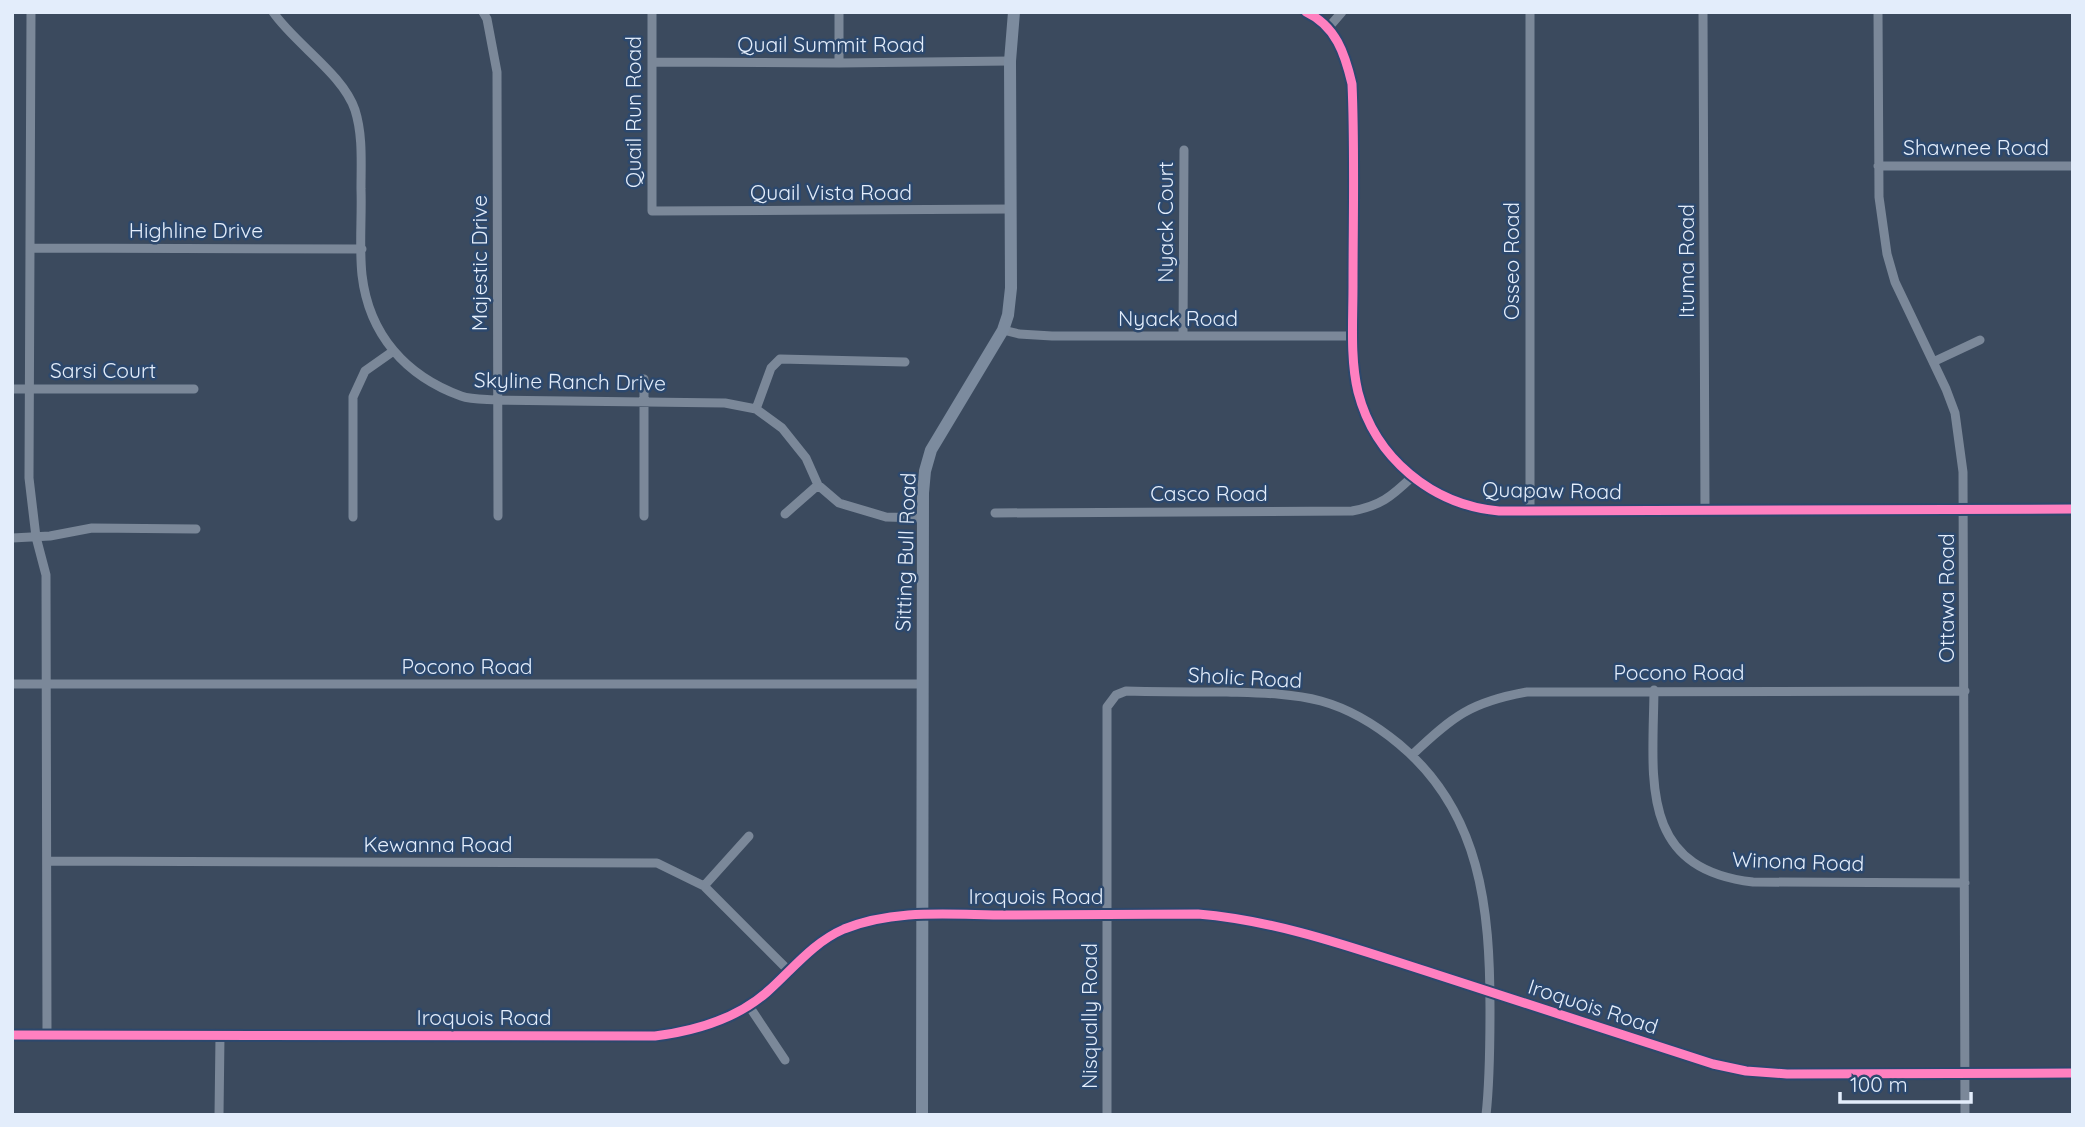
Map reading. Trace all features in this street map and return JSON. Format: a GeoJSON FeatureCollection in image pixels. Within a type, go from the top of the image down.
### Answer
{"type":"FeatureCollection","features":[{"type":"Feature","properties":{"kind":"street"},"geometry":{"type":"LineString","coordinates":[[31,12],[29,478],[36,537],[46,575],[47,1035]]}},
{"type":"Feature","properties":{"kind":"street","name":"Skyline Ranch Drive"},"geometry":{"type":"LineString","coordinates":[[272,12],[336,79],[354,108],[361,139],[362,275],[371,311],[392,352],[419,376],[463,397],[498,400],[725,402],[756,409],[782,428],[806,458],[818,485],[839,503],[886,517],[922,518]]}},
{"type":"Feature","properties":{"kind":"street","name":"Majestic Drive"},"geometry":{"type":"LineString","coordinates":[[483,12],[487,19],[497,72],[498,516]]}},
{"type":"Feature","properties":{"kind":"street","name":"Quail Run Road"},"geometry":{"type":"LineString","coordinates":[[652,12],[652,211]]}},
{"type":"Feature","properties":{"kind":"street"},"geometry":{"type":"LineString","coordinates":[[839,12],[839,63]]}},
{"type":"Feature","properties":{"kind":"street","name":"Sitting Bull Road"},"geometry":{"type":"LineString","coordinates":[[922,1115],[924,477],[932,450],[1003,330],[1008,315],[1011,288],[1010,61],[1014,12]]}},
{"type":"Feature","properties":{"kind":"street"},"geometry":{"type":"LineString","coordinates":[[1306,12],[1329,27],[1342,12]]}},
{"type":"Feature","properties":{"kind":"street","name":"Osseo Road"},"geometry":{"type":"LineString","coordinates":[[1530,12],[1530,510]]}},
{"type":"Feature","properties":{"kind":"street","name":"Ituma Road"},"geometry":{"type":"LineString","coordinates":[[1703,12],[1705,510]]}},
{"type":"Feature","properties":{"kind":"street","name":"Ottawa Road"},"geometry":{"type":"LineString","coordinates":[[1878,12],[1878,166],[1881,222],[1887,254],[1900,295],[1955,413],[1962,462],[1965,1115]]}},
{"type":"Feature","properties":{"kind":"street","name":"Quapaw Road"},"geometry":{"type":"LineString","coordinates":[[1329,27],[1341,45],[1352,84],[1353,336],[1358,391],[1366,416],[1394,460],[1412,477],[1454,502],[1477,509],[2073,509]]}},
{"type":"Feature","properties":{"kind":"street","name":"Quail Summit Road"},"geometry":{"type":"LineString","coordinates":[[652,62],[1010,61]]}},
{"type":"Feature","properties":{"kind":"street","name":"Nyack Court"},"geometry":{"type":"LineString","coordinates":[[1183,336],[1184,150]]}},
{"type":"Feature","properties":{"kind":"street","name":"Shawnee Road"},"geometry":{"type":"LineString","coordinates":[[1878,166],[2073,166]]}},
{"type":"Feature","properties":{"kind":"street","name":"Quail Vista Road"},"geometry":{"type":"LineString","coordinates":[[652,211],[1011,209]]}},
{"type":"Feature","properties":{"kind":"street","name":"Highline Drive"},"geometry":{"type":"LineString","coordinates":[[31,248],[362,248]]}},
{"type":"Feature","properties":{"kind":"street","name":"Nyack Road"},"geometry":{"type":"LineString","coordinates":[[1003,330],[1052,337],[1353,336]]}},
{"type":"Feature","properties":{"kind":"street"},"geometry":{"type":"LineString","coordinates":[[1933,362],[1980,340]]}},
{"type":"Feature","properties":{"kind":"street"},"geometry":{"type":"LineString","coordinates":[[353,517],[353,397],[365,371],[392,352]]}},
{"type":"Feature","properties":{"kind":"street"},"geometry":{"type":"LineString","coordinates":[[756,409],[771,368],[780,359],[905,362]]}},
{"type":"Feature","properties":{"kind":"street"},"geometry":{"type":"LineString","coordinates":[[644,379],[644,516]]}},
{"type":"Feature","properties":{"kind":"street","name":"Sarsi Court"},"geometry":{"type":"LineString","coordinates":[[12,389],[194,389]]}},
{"type":"Feature","properties":{"kind":"street","name":"Casco Road"},"geometry":{"type":"LineString","coordinates":[[995,513],[1352,511],[1373,507],[1392,496],[1412,477]]}},
{"type":"Feature","properties":{"kind":"street"},"geometry":{"type":"LineString","coordinates":[[785,514],[818,485]]}},
{"type":"Feature","properties":{"kind":"street"},"geometry":{"type":"LineString","coordinates":[[12,538],[92,528],[196,529]]}},
{"type":"Feature","properties":{"kind":"street","name":"Pocono Road"},"geometry":{"type":"LineString","coordinates":[[12,684],[922,684]]}},
{"type":"Feature","properties":{"kind":"street","name":"Winona Road"},"geometry":{"type":"LineString","coordinates":[[1654,690],[1653,776],[1656,805],[1668,835],[1679,850],[1711,874],[1753,882],[1965,883]]}},
{"type":"Feature","properties":{"kind":"street","name":"Sholic Road"},"geometry":{"type":"LineString","coordinates":[[1107,707],[1116,695],[1126,691],[1296,695],[1348,710],[1368,721],[1412,755],[1433,777],[1449,801],[1472,852],[1488,920],[1490,992],[1486,1115]]}},
{"type":"Feature","properties":{"kind":"street","name":"Pocono Road"},"geometry":{"type":"LineString","coordinates":[[1412,755],[1445,724],[1472,708],[1495,698],[1527,692],[1965,691]]}},
{"type":"Feature","properties":{"kind":"street","name":"Nisqually Road"},"geometry":{"type":"LineString","coordinates":[[1107,707],[1107,1115]]}},
{"type":"Feature","properties":{"kind":"street"},"geometry":{"type":"LineString","coordinates":[[704,886],[749,836]]}},
{"type":"Feature","properties":{"kind":"street","name":"Kewanna Road"},"geometry":{"type":"LineString","coordinates":[[47,861],[656,863],[704,886],[788,970]]}},
{"type":"Feature","properties":{"kind":"street","name":"Iroquois Road"},"geometry":{"type":"LineString","coordinates":[[12,1035],[655,1035],[690,1032],[749,1006],[819,943],[844,929],[897,916],[1199,914],[1267,923],[1334,942],[1713,1064],[1746,1071],[1787,1074],[2073,1073]]}},
{"type":"Feature","properties":{"kind":"street"},"geometry":{"type":"LineString","coordinates":[[749,1006],[785,1060]]}},
{"type":"Feature","properties":{"kind":"street"},"geometry":{"type":"LineString","coordinates":[[219,1115],[220,1036]]}},
{"type":"Feature","properties":{"kind":"cycle path"},"geometry":{"type":"LineString","coordinates":[[1306,12],[1325,25],[1338,42],[1352,84],[1352,339],[1358,392],[1366,416],[1392,457],[1429,488],[1474,507],[1499,511],[2073,509]]}},
{"type":"Feature","properties":{"kind":"cycle path"},"geometry":{"type":"LineString","coordinates":[[12,1035],[655,1036],[714,1023],[742,1010],[767,992],[822,942],[844,929],[864,922],[925,914],[1198,914],[1259,923],[1318,937],[1713,1064],[1746,1071],[1787,1074],[2073,1073]]}}]}
